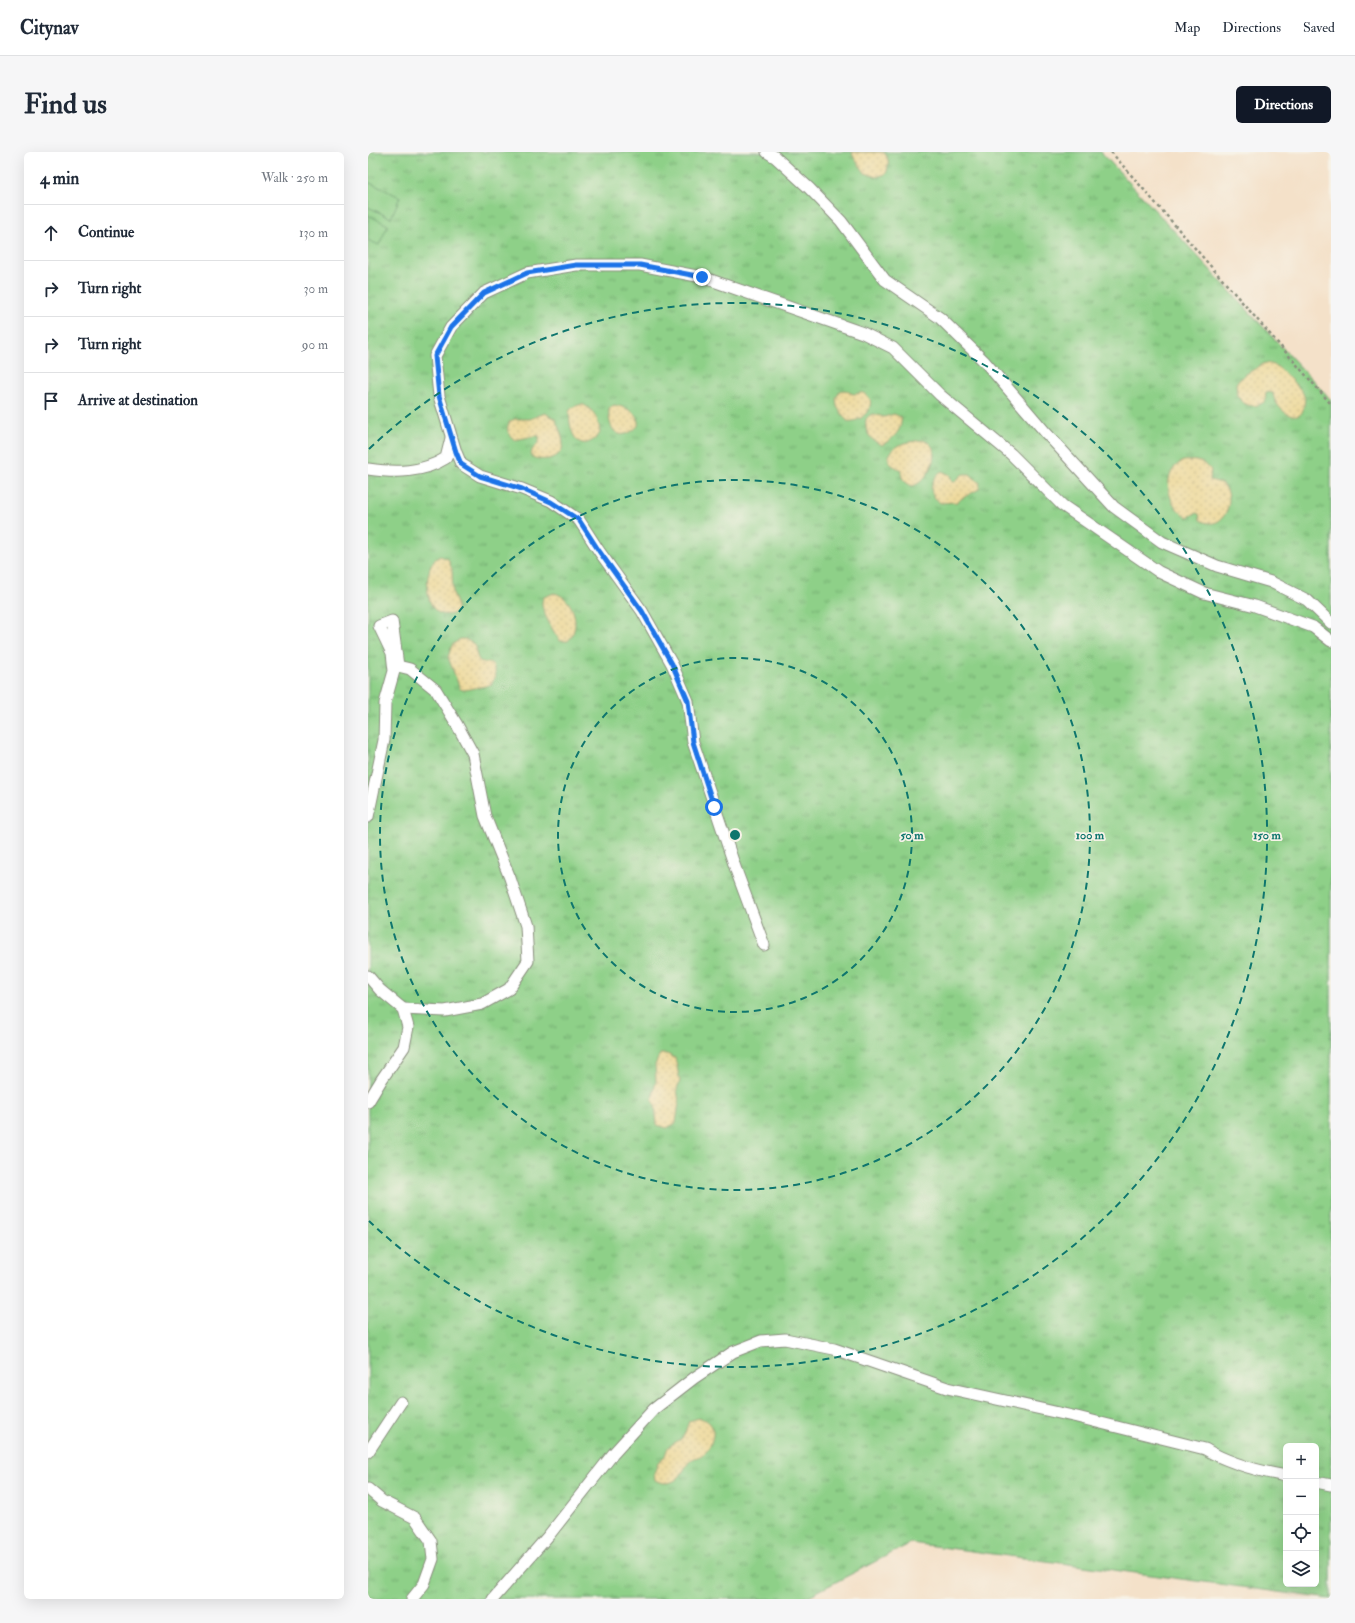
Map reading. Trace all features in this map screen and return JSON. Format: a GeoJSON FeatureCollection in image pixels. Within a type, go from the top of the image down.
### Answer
{"type":"FeatureCollection","features":[{"type":"Feature","properties":{"kind":"lane"},"geometry":{"type":"LineString","coordinates":[[767,152],[775,157],[809,188],[841,221],[885,280],[940,318],[985,362],[1046,433],[1114,507],[1162,542],[1217,566],[1271,582],[1307,600],[1331,623]]}},
{"type":"Feature","properties":{"kind":"lane"},"geometry":{"type":"LineString","coordinates":[[461,464],[439,396],[435,356],[451,327],[484,293],[527,273],[576,265],[640,265],[702,277],[863,333],[893,348],[940,395],[1011,454],[1062,505],[1159,572],[1204,593],[1254,606],[1313,627],[1331,641]]}},
{"type":"Feature","properties":{"kind":"lane"},"geometry":{"type":"LineString","coordinates":[[434,465],[446,458],[451,435]]}},
{"type":"Feature","properties":{"kind":"lane"},"geometry":{"type":"LineString","coordinates":[[368,469],[390,472],[415,470],[434,465],[452,463],[461,464],[480,476],[522,489],[551,502],[579,520],[599,551],[642,611],[672,664],[688,701],[693,742],[733,863],[764,945]]}},
{"type":"Feature","properties":{"kind":"lane"},"geometry":{"type":"LineString","coordinates":[[368,817],[384,740],[385,703],[394,671],[392,653],[379,626],[392,621],[398,666],[410,669],[436,690],[473,754],[486,816],[510,878],[526,926],[528,961],[509,989],[482,1004],[445,1011],[403,1009]]}},
{"type":"Feature","properties":{"kind":"lane"},"geometry":{"type":"LineString","coordinates":[[368,976],[380,990],[403,1009],[408,1027],[404,1047],[368,1102]]}},
{"type":"Feature","properties":{"kind":"lane"},"geometry":{"type":"LineString","coordinates":[[492,1599],[549,1535],[613,1454],[654,1409],[694,1378],[733,1352],[761,1340],[784,1339],[834,1349],[947,1388],[1077,1417],[1205,1449],[1220,1458],[1260,1471],[1283,1475]]}},
{"type":"Feature","properties":{"kind":"lane"},"geometry":{"type":"LineString","coordinates":[[368,1452],[401,1402]]}},
{"type":"Feature","properties":{"kind":"lane"},"geometry":{"type":"LineString","coordinates":[[1319,1483],[1331,1485]]}},
{"type":"Feature","properties":{"kind":"lane"},"geometry":{"type":"LineString","coordinates":[[368,1489],[382,1501],[415,1518],[432,1540],[432,1559],[424,1584],[412,1599]]}},
{"type":"Feature","properties":{"kind":"path"},"geometry":{"type":"LineString","coordinates":[[1111,152],[1331,404]]}},
{"type":"Feature","properties":{"kind":"green space"},"geometry":{"type":"Polygon","coordinates":[[[368,152],[1101,152],[1331,400],[1331,1599],[911,1543],[803,1599],[368,1599],[368,152]]]}},
{"type":"Feature","properties":{"kind":"green space"},"geometry":{"type":"Polygon","coordinates":[[[368,182],[400,197],[391,218],[368,207],[368,182]]]}},
{"type":"Feature","properties":{"kind":"green space"},"geometry":{"type":"Polygon","coordinates":[[[368,215],[388,225],[379,245],[368,240],[368,215]]]}},
{"type":"Feature","properties":{"kind":"sand"},"geometry":{"type":"Polygon","coordinates":[[[852,152],[883,152],[887,156],[888,162],[886,174],[876,177],[865,173],[855,160],[852,152]]]}},
{"type":"Feature","properties":{"kind":"sand"},"geometry":{"type":"Polygon","coordinates":[[[1265,363],[1279,368],[1299,387],[1303,393],[1304,404],[1302,412],[1298,416],[1288,414],[1283,411],[1278,405],[1273,393],[1266,392],[1265,401],[1256,406],[1245,404],[1237,396],[1236,383],[1246,374],[1265,363]]]}},
{"type":"Feature","properties":{"kind":"sand"},"geometry":{"type":"Polygon","coordinates":[[[845,390],[853,394],[864,393],[869,397],[870,406],[868,411],[859,419],[847,421],[837,407],[836,398],[840,391],[845,390]]]}},
{"type":"Feature","properties":{"kind":"sand"},"geometry":{"type":"Polygon","coordinates":[[[582,404],[590,409],[596,416],[600,433],[593,440],[587,443],[578,441],[572,432],[570,421],[569,411],[573,407],[582,404]]]}},
{"type":"Feature","properties":{"kind":"sand"},"geometry":{"type":"Polygon","coordinates":[[[614,405],[631,411],[637,417],[638,426],[626,434],[616,432],[610,423],[609,416],[609,408],[614,405]]]}},
{"type":"Feature","properties":{"kind":"sand"},"geometry":{"type":"Polygon","coordinates":[[[545,413],[555,419],[563,444],[562,449],[556,456],[546,459],[536,459],[532,457],[531,454],[539,442],[539,436],[515,440],[509,434],[508,427],[510,421],[515,419],[530,419],[545,413]]]}},
{"type":"Feature","properties":{"kind":"sand"},"geometry":{"type":"Polygon","coordinates":[[[874,414],[884,417],[894,414],[901,417],[899,430],[890,440],[882,445],[874,441],[867,432],[866,419],[870,415],[874,414]]]}},
{"type":"Feature","properties":{"kind":"sand"},"geometry":{"type":"Polygon","coordinates":[[[922,440],[929,443],[933,448],[934,456],[929,471],[924,478],[912,486],[904,480],[901,470],[891,464],[889,461],[889,455],[892,450],[899,445],[922,440]]]}},
{"type":"Feature","properties":{"kind":"sand"},"geometry":{"type":"Polygon","coordinates":[[[1183,461],[1202,462],[1211,470],[1210,480],[1221,483],[1227,489],[1229,504],[1222,518],[1216,522],[1209,523],[1200,520],[1199,514],[1196,513],[1188,517],[1175,506],[1171,498],[1169,481],[1171,473],[1176,466],[1183,461]]]}},
{"type":"Feature","properties":{"kind":"sand"},"geometry":{"type":"Polygon","coordinates":[[[942,471],[950,475],[954,482],[963,474],[970,474],[980,483],[979,489],[958,502],[940,503],[934,496],[931,488],[935,478],[942,471]]]}},
{"type":"Feature","properties":{"kind":"sand"},"geometry":{"type":"Polygon","coordinates":[[[440,556],[448,559],[452,569],[453,593],[457,604],[457,610],[453,614],[443,614],[437,612],[431,605],[429,598],[427,582],[428,574],[435,560],[440,556]]]}},
{"type":"Feature","properties":{"kind":"sand"},"geometry":{"type":"Polygon","coordinates":[[[554,593],[567,600],[574,613],[575,628],[568,641],[560,641],[542,607],[544,597],[554,593]]]}},
{"type":"Feature","properties":{"kind":"sand"},"geometry":{"type":"Polygon","coordinates":[[[460,639],[465,639],[474,644],[480,661],[493,665],[496,675],[491,685],[464,690],[460,689],[448,657],[452,645],[460,639]]]}},
{"type":"Feature","properties":{"kind":"sand"},"geometry":{"type":"Polygon","coordinates":[[[660,1054],[667,1054],[675,1058],[680,1081],[677,1089],[679,1102],[676,1123],[667,1128],[657,1125],[655,1105],[652,1099],[656,1081],[655,1065],[660,1054]]]}},
{"type":"Feature","properties":{"kind":"sand"},"geometry":{"type":"Polygon","coordinates":[[[699,1418],[710,1423],[712,1428],[713,1438],[708,1449],[703,1455],[690,1461],[675,1481],[665,1483],[655,1480],[654,1473],[658,1463],[664,1458],[668,1447],[681,1439],[689,1421],[699,1418]]]}},
{"type":"Feature","properties":{"kind":"route"},"geometry":{"type":"LineString","coordinates":[[702,277],[640,265],[576,265],[527,273],[484,293],[451,327],[435,356],[439,396],[461,464],[480,476],[522,489],[551,502],[579,520],[599,551],[642,611],[672,664],[688,701],[693,742],[714,807]]}}]}
